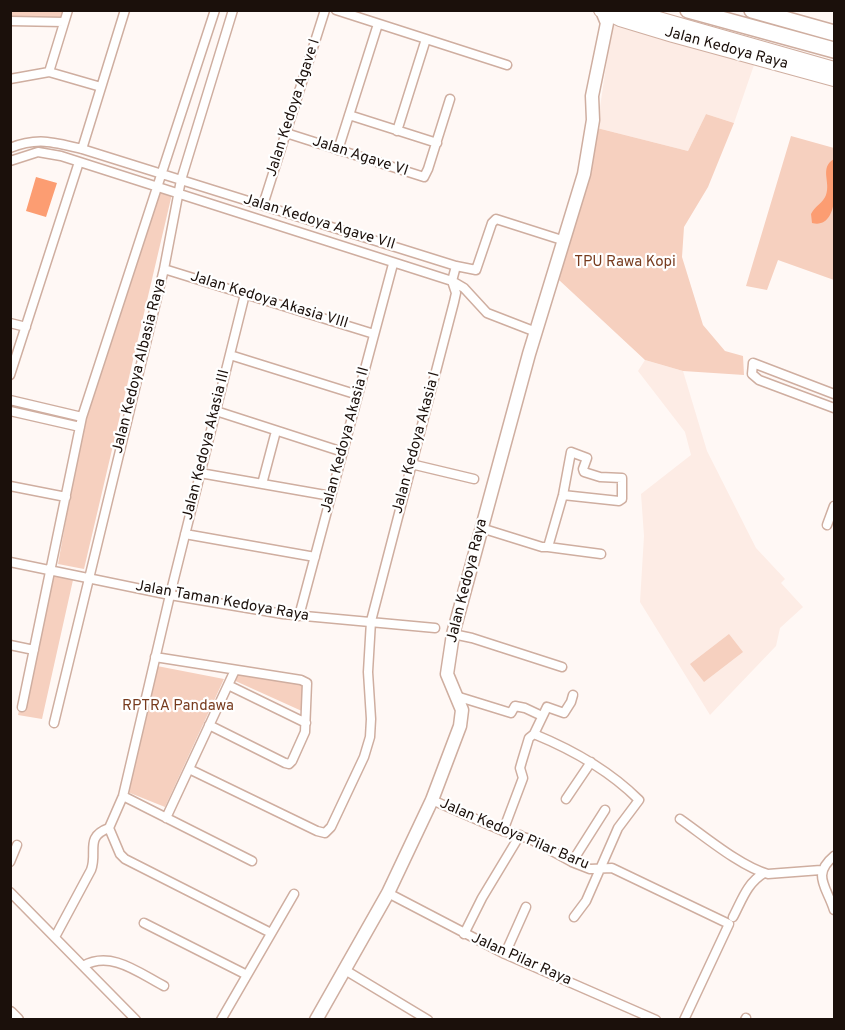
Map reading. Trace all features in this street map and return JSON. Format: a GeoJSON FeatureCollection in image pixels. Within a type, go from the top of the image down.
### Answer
{"type":"FeatureCollection","features":[{"type":"Feature","properties":{"kind":"highway"},"geometry":{"type":"LineString","coordinates":[[688,10],[834,50]]}},
{"type":"Feature","properties":{"kind":"highway"},"geometry":{"type":"LineString","coordinates":[[752,10],[834,33]]}},
{"type":"Feature","properties":{"kind":"main road","name":"Jalan Kedoya Raya"},"geometry":{"type":"LineString","coordinates":[[602,11],[622,14],[834,69]]}},
{"type":"Feature","properties":{"kind":"main road","name":"Jalan Kedoya Raya"},"geometry":{"type":"LineString","coordinates":[[622,14],[834,79]]}},
{"type":"Feature","properties":{"kind":"street"},"geometry":{"type":"LineString","coordinates":[[49,72],[68,10]]}},
{"type":"Feature","properties":{"kind":"street"},"geometry":{"type":"LineString","coordinates":[[82,149],[125,10]]}},
{"type":"Feature","properties":{"kind":"street"},"geometry":{"type":"LineString","coordinates":[[22,707],[82,417],[215,10]]}},
{"type":"Feature","properties":{"kind":"street","name":"Jalan Kedoya Albasia Raya"},"geometry":{"type":"LineString","coordinates":[[54,723],[164,269],[181,180],[234,10]]}},
{"type":"Feature","properties":{"kind":"street","name":"Jalan Kedoya Agave I"},"geometry":{"type":"LineString","coordinates":[[263,205],[325,10]]}},
{"type":"Feature","properties":{"kind":"street"},"geometry":{"type":"LineString","coordinates":[[336,10],[507,65]]}},
{"type":"Feature","properties":{"kind":"street","name":"Jalan Kedoya Raya"},"geometry":{"type":"LineString","coordinates":[[593,120],[592,96],[607,23],[602,11]]}},
{"type":"Feature","properties":{"kind":"street","name":"Jalan Kedoya Raya"},"geometry":{"type":"LineString","coordinates":[[316,1020],[388,893],[432,800],[462,718],[462,710],[447,674],[453,634],[481,528],[584,174],[612,27],[622,14]]}},
{"type":"Feature","properties":{"kind":"street"},"geometry":{"type":"LineString","coordinates":[[10,21],[64,22]]}},
{"type":"Feature","properties":{"kind":"street"},"geometry":{"type":"LineString","coordinates":[[338,150],[378,24]]}},
{"type":"Feature","properties":{"kind":"street"},"geometry":{"type":"LineString","coordinates":[[398,131],[426,39]]}},
{"type":"Feature","properties":{"kind":"street"},"geometry":{"type":"LineString","coordinates":[[10,79],[49,72],[101,87]]}},
{"type":"Feature","properties":{"kind":"street","name":"Jalan Agave VI"},"geometry":{"type":"LineString","coordinates":[[286,133],[424,177],[450,99]]}},
{"type":"Feature","properties":{"kind":"street"},"geometry":{"type":"LineString","coordinates":[[349,115],[437,143]]}},
{"type":"Feature","properties":{"kind":"street","name":"Jalan Kedoya Agave VII"},"geometry":{"type":"LineString","coordinates":[[10,148],[25,142],[43,140],[82,149],[456,266]]}},
{"type":"Feature","properties":{"kind":"street"},"geometry":{"type":"LineString","coordinates":[[10,160],[38,152],[61,156],[452,281],[464,288],[488,313],[537,332]]}},
{"type":"Feature","properties":{"kind":"street"},"geometry":{"type":"LineString","coordinates":[[10,375],[79,162]]}},
{"type":"Feature","properties":{"kind":"street"},"geometry":{"type":"LineString","coordinates":[[456,266],[477,270],[492,223],[496,219],[566,240]]}},
{"type":"Feature","properties":{"kind":"street","name":"Jalan Kedoya Akasia II"},"geometry":{"type":"LineString","coordinates":[[299,616],[393,264]]}},
{"type":"Feature","properties":{"kind":"street","name":"Jalan Kedoya Akasia I"},"geometry":{"type":"LineString","coordinates":[[189,769],[317,831],[325,832],[331,826],[370,737],[368,672],[371,621],[454,302],[456,293],[452,281],[456,266]]}},
{"type":"Feature","properties":{"kind":"street","name":"Jalan Kedoya Akasia VIII"},"geometry":{"type":"LineString","coordinates":[[164,269],[374,334]]}},
{"type":"Feature","properties":{"kind":"street","name":"Jalan Kedoya Akasia III"},"geometry":{"type":"LineString","coordinates":[[55,937],[91,870],[96,836],[100,831],[109,828],[123,796],[245,294]]}},
{"type":"Feature","properties":{"kind":"street"},"geometry":{"type":"LineString","coordinates":[[10,322],[26,327]]}},
{"type":"Feature","properties":{"kind":"street"},"geometry":{"type":"LineString","coordinates":[[230,355],[358,395]]}},
{"type":"Feature","properties":{"kind":"street"},"geometry":{"type":"LineString","coordinates":[[834,394],[753,363],[752,374],[759,380],[834,408]]}},
{"type":"Feature","properties":{"kind":"street"},"geometry":{"type":"LineString","coordinates":[[10,400],[82,417]]}},
{"type":"Feature","properties":{"kind":"street"},"geometry":{"type":"LineString","coordinates":[[10,411],[80,427]]}},
{"type":"Feature","properties":{"kind":"street"},"geometry":{"type":"LineString","coordinates":[[216,411],[343,453]]}},
{"type":"Feature","properties":{"kind":"street"},"geometry":{"type":"LineString","coordinates":[[262,484],[276,431]]}},
{"type":"Feature","properties":{"kind":"street"},"geometry":{"type":"LineString","coordinates":[[548,547],[563,495],[571,452],[587,458],[584,472],[600,477],[622,478],[622,499],[619,501],[563,495]]}},
{"type":"Feature","properties":{"kind":"street"},"geometry":{"type":"LineString","coordinates":[[411,464],[474,480]]}},
{"type":"Feature","properties":{"kind":"street"},"geometry":{"type":"LineString","coordinates":[[200,473],[331,496]]}},
{"type":"Feature","properties":{"kind":"street"},"geometry":{"type":"LineString","coordinates":[[10,486],[66,497]]}},
{"type":"Feature","properties":{"kind":"street"},"geometry":{"type":"LineString","coordinates":[[827,525],[834,506]]}},
{"type":"Feature","properties":{"kind":"street"},"geometry":{"type":"LineString","coordinates":[[481,528],[542,548],[601,554]]}},
{"type":"Feature","properties":{"kind":"street"},"geometry":{"type":"LineString","coordinates":[[185,534],[315,557]]}},
{"type":"Feature","properties":{"kind":"street","name":"Jalan Taman Kedoya Raya"},"geometry":{"type":"LineString","coordinates":[[10,562],[170,595],[299,616],[435,628]]}},
{"type":"Feature","properties":{"kind":"street"},"geometry":{"type":"LineString","coordinates":[[453,634],[562,667]]}},
{"type":"Feature","properties":{"kind":"street"},"geometry":{"type":"LineString","coordinates":[[10,645],[34,650]]}},
{"type":"Feature","properties":{"kind":"street"},"geometry":{"type":"LineString","coordinates":[[155,657],[301,680],[307,683],[306,723],[302,742],[289,764],[209,725]]}},
{"type":"Feature","properties":{"kind":"street"},"geometry":{"type":"LineString","coordinates":[[166,818],[235,670]]}},
{"type":"Feature","properties":{"kind":"street"},"geometry":{"type":"LineString","coordinates":[[228,685],[306,723]]}},
{"type":"Feature","properties":{"kind":"street"},"geometry":{"type":"LineString","coordinates":[[503,831],[523,778],[520,768],[529,738],[534,734],[547,707],[564,713],[572,702],[573,694]]}},
{"type":"Feature","properties":{"kind":"street"},"geometry":{"type":"LineString","coordinates":[[456,696],[511,713],[515,706],[542,716]]}},
{"type":"Feature","properties":{"kind":"street"},"geometry":{"type":"LineString","coordinates":[[534,734],[578,753],[639,800],[618,828],[586,901],[574,917]]}},
{"type":"Feature","properties":{"kind":"street"},"geometry":{"type":"LineString","coordinates":[[566,799],[591,762]]}},
{"type":"Feature","properties":{"kind":"street"},"geometry":{"type":"LineString","coordinates":[[123,796],[252,861]]}},
{"type":"Feature","properties":{"kind":"street","name":"Jalan Kedoya Pilar Baru"},"geometry":{"type":"LineString","coordinates":[[432,800],[503,831],[530,838],[572,862],[590,869],[606,867],[617,870],[729,924],[684,1020]]}},
{"type":"Feature","properties":{"kind":"street"},"geometry":{"type":"LineString","coordinates":[[572,862],[605,810]]}},
{"type":"Feature","properties":{"kind":"street"},"geometry":{"type":"LineString","coordinates":[[680,819],[726,852],[764,873]]}},
{"type":"Feature","properties":{"kind":"street"},"geometry":{"type":"LineString","coordinates":[[109,828],[120,854],[125,859],[271,933]]}},
{"type":"Feature","properties":{"kind":"street"},"geometry":{"type":"LineString","coordinates":[[464,934],[482,898],[520,835]]}},
{"type":"Feature","properties":{"kind":"street"},"geometry":{"type":"LineString","coordinates":[[10,862],[17,844]]}},
{"type":"Feature","properties":{"kind":"street"},"geometry":{"type":"LineString","coordinates":[[733,917],[754,879],[764,873],[821,870],[834,856]]}},
{"type":"Feature","properties":{"kind":"street"},"geometry":{"type":"LineString","coordinates":[[821,870],[821,879],[834,910]]}},
{"type":"Feature","properties":{"kind":"street"},"geometry":{"type":"LineString","coordinates":[[10,892],[136,1020]]}},
{"type":"Feature","properties":{"kind":"street","name":"Jalan Pilar Raya"},"geometry":{"type":"LineString","coordinates":[[388,893],[505,954],[656,1020]]}},
{"type":"Feature","properties":{"kind":"street"},"geometry":{"type":"LineString","coordinates":[[221,1020],[294,894]]}},
{"type":"Feature","properties":{"kind":"street"},"geometry":{"type":"LineString","coordinates":[[505,954],[526,907]]}},
{"type":"Feature","properties":{"kind":"street"},"geometry":{"type":"LineString","coordinates":[[144,923],[247,975]]}},
{"type":"Feature","properties":{"kind":"street"},"geometry":{"type":"LineString","coordinates":[[83,966],[94,960],[105,959],[117,962],[164,986]]}},
{"type":"Feature","properties":{"kind":"street"},"geometry":{"type":"LineString","coordinates":[[345,970],[428,1020]]}},
{"type":"Feature","properties":{"kind":"street"},"geometry":{"type":"LineString","coordinates":[[10,1013],[16,1020]]}},
{"type":"Feature","properties":{"kind":"shaded area"},"geometry":{"type":"Polygon","coordinates":[[[612,25],[754,65],[734,123],[706,114],[688,151],[597,128],[612,25]]]}},
{"type":"Feature","properties":{"kind":"shaded area"},"geometry":{"type":"Polygon","coordinates":[[[834,159],[835,189],[832,211],[821,223],[812,223],[811,214],[826,195],[826,171],[834,159]]]}},
{"type":"Feature","properties":{"kind":"shaded area"},"geometry":{"type":"Polygon","coordinates":[[[36,177],[57,183],[46,217],[26,211],[36,177]]]}},
{"type":"Feature","properties":{"kind":"shaded area"},"geometry":{"type":"Polygon","coordinates":[[[645,360],[683,371],[707,451],[756,548],[785,579],[781,583],[803,607],[780,628],[776,646],[710,715],[640,602],[644,536],[641,494],[691,455],[685,432],[638,371],[645,360]]]}},
{"type":"Feature","properties":{"kind":"green space"},"geometry":{"type":"Polygon","coordinates":[[[10,11],[65,11],[62,19],[11,21],[10,11]]]}},
{"type":"Feature","properties":{"kind":"green space","name":"TPU Rawa Kopi"},"geometry":{"type":"Polygon","coordinates":[[[706,114],[734,123],[708,187],[684,227],[682,257],[703,325],[725,351],[743,356],[744,375],[683,371],[645,360],[559,280],[584,191],[597,128],[688,151],[706,114]]]}},
{"type":"Feature","properties":{"kind":"green space"},"geometry":{"type":"Polygon","coordinates":[[[791,136],[834,148],[834,280],[778,260],[767,290],[746,286],[791,136]]]}},
{"type":"Feature","properties":{"kind":"green space"},"geometry":{"type":"Polygon","coordinates":[[[154,188],[172,194],[84,569],[58,564],[84,419],[154,188]]]}},
{"type":"Feature","properties":{"kind":"green space"},"geometry":{"type":"Polygon","coordinates":[[[49,575],[73,580],[42,719],[18,715],[49,575]]]}},
{"type":"Feature","properties":{"kind":"green space"},"geometry":{"type":"Polygon","coordinates":[[[729,634],[743,652],[704,682],[690,664],[729,634]]]}},
{"type":"Feature","properties":{"kind":"green space","name":"RPTRA Pandawa"},"geometry":{"type":"Polygon","coordinates":[[[157,666],[224,679],[165,807],[125,791],[157,666]]]}},
{"type":"Feature","properties":{"kind":"green space"},"geometry":{"type":"Polygon","coordinates":[[[236,672],[304,678],[304,712],[231,679],[236,672]]]}}]}
